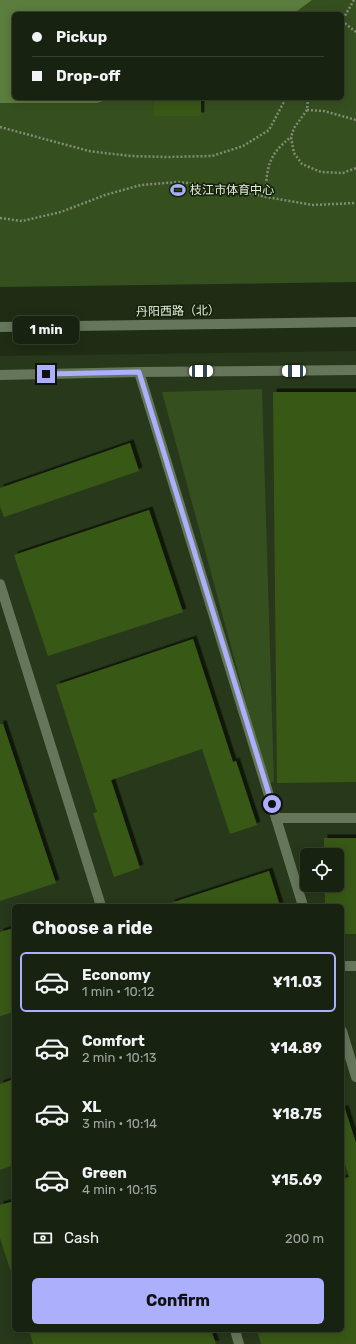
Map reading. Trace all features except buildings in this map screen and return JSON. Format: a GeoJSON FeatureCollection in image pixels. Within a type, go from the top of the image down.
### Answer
{"type":"FeatureCollection","features":[{"type":"Feature","properties":{"kind":"street","name":"丹阳西路（北）"},"geometry":{"type":"LineString","coordinates":[[0,327],[356,322]]}},
{"type":"Feature","properties":{"kind":"street"},"geometry":{"type":"LineString","coordinates":[[0,375],[356,370]]}},
{"type":"Feature","properties":{"kind":"street"},"geometry":{"type":"LineString","coordinates":[[139,372],[302,904]]}},
{"type":"Feature","properties":{"kind":"street"},"geometry":{"type":"LineString","coordinates":[[0,584],[101,904]]}},
{"type":"Feature","properties":{"kind":"street"},"geometry":{"type":"LineString","coordinates":[[276,818],[356,818]]}},
{"type":"Feature","properties":{"kind":"street"},"geometry":{"type":"LineString","coordinates":[[344,966],[356,966]]}},
{"type":"Feature","properties":{"kind":"street"},"geometry":{"type":"LineString","coordinates":[[344,1037],[356,1076]]}},
{"type":"Feature","properties":{"kind":"street"},"geometry":{"type":"LineString","coordinates":[[236,1332],[239,1344]]}},
{"type":"Feature","properties":{"kind":"path"},"geometry":{"type":"LineString","coordinates":[[344,18],[354,0]]}},
{"type":"Feature","properties":{"kind":"path"},"geometry":{"type":"LineString","coordinates":[[344,23],[356,32]]}},
{"type":"Feature","properties":{"kind":"path"},"geometry":{"type":"LineString","coordinates":[[0,126],[89,151],[130,156],[212,156],[243,146],[268,130],[285,100]]}},
{"type":"Feature","properties":{"kind":"path"},"geometry":{"type":"LineString","coordinates":[[308,100],[307,110],[294,128],[291,137],[294,154],[302,164],[321,172],[343,172],[356,168]]}},
{"type":"Feature","properties":{"kind":"path"},"geometry":{"type":"LineString","coordinates":[[307,110],[324,111],[356,120]]}},
{"type":"Feature","properties":{"kind":"path"},"geometry":{"type":"LineString","coordinates":[[266,197],[266,184],[272,157],[281,145],[291,137]]}},
{"type":"Feature","properties":{"kind":"path"},"geometry":{"type":"LineString","coordinates":[[0,218],[22,221],[61,212],[105,195],[141,185],[178,182],[217,186],[266,197],[313,205],[356,203]]}},
{"type":"Feature","properties":{"kind":"shaded area","name":"枝江市体育中心"},"geometry":{"type":"Polygon","coordinates":[[[0,0],[356,0],[356,282],[0,287],[0,0]]]}},
{"type":"Feature","properties":{"kind":"shaded area"},"geometry":{"type":"Polygon","coordinates":[[[0,0],[312,0],[296,12],[12,12],[12,100],[107,100],[97,103],[0,103],[0,0]]]}},
{"type":"Feature","properties":{"kind":"shaded area"},"geometry":{"type":"Polygon","coordinates":[[[356,351],[356,1344],[0,1344],[0,356],[356,351]]]}},
{"type":"Feature","properties":{"kind":"shaded area"},"geometry":{"type":"Polygon","coordinates":[[[262,389],[274,782],[268,783],[162,392],[262,389]]]}},
{"type":"Feature","properties":{"kind":"place","name":"枝江市体育中心"},"geometry":{"type":"Point","coordinates":[178,190]}},
{"type":"Feature","properties":{"kind":"route"},"geometry":{"type":"LineString","coordinates":[[46,374],[139,372],[272,804]]}}]}
